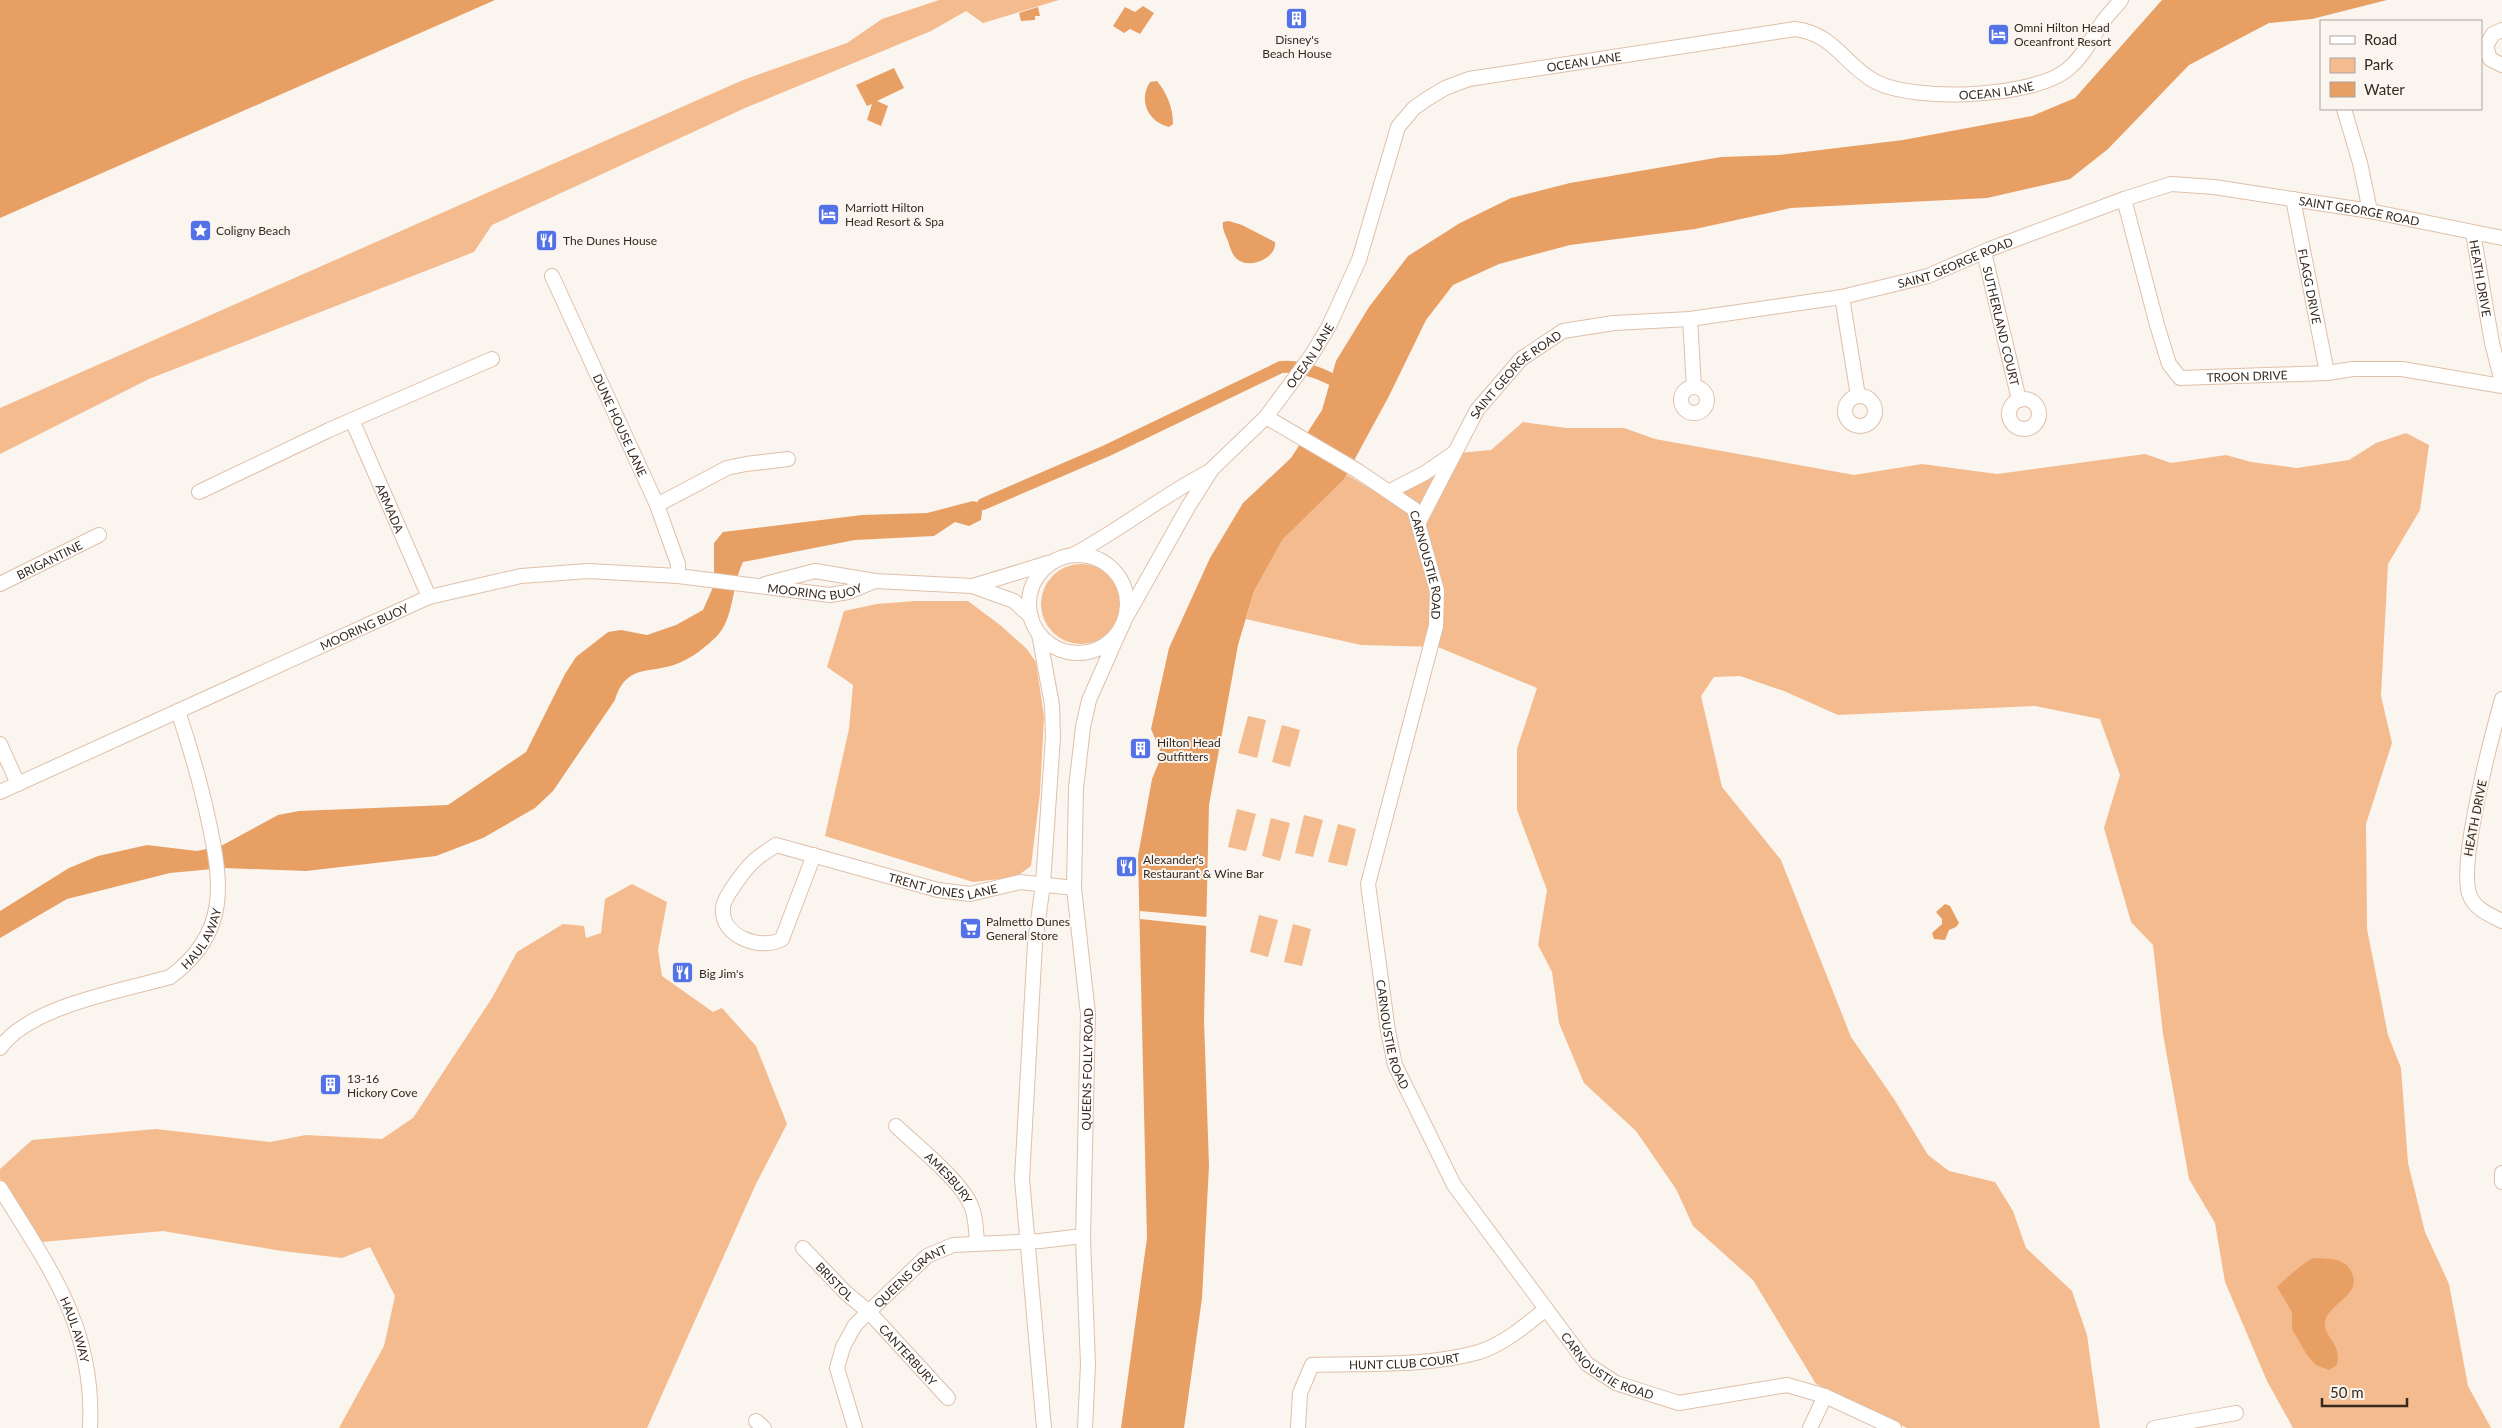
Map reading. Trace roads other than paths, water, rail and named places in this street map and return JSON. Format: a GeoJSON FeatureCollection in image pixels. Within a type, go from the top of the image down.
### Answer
{"type":"FeatureCollection","features":[{"type":"Feature","properties":{"kind":"street","name":"OCEAN LANE"},"geometry":{"type":"LineString","coordinates":[[1123,624],[1188,507],[1212,470],[1266,417],[1311,356],[1335,316],[1359,260],[1398,127],[1414,108],[1445,88],[1469,79],[1795,28],[1823,37],[1864,74],[1877,82],[1895,89],[1920,93],[2002,91],[2048,82],[2067,70],[2085,53],[2101,24],[2121,0]]}},
{"type":"Feature","properties":{"kind":"street"},"geometry":{"type":"LineString","coordinates":[[2502,30],[2493,34],[2486,46],[2490,58],[2502,65]]}},
{"type":"Feature","properties":{"kind":"street"},"geometry":{"type":"LineString","coordinates":[[2344,110],[2360,163],[2370,211]]}},
{"type":"Feature","properties":{"kind":"street","name":"SAINT GEORGE ROAD"},"geometry":{"type":"LineString","coordinates":[[1419,522],[1477,410],[1521,358],[1563,331],[1614,323],[1690,319],[1842,297],[1928,276],[1984,252],[2124,199],[2172,184],[2294,199],[2370,211],[2502,238]]}},
{"type":"Feature","properties":{"kind":"street","name":"TROON DRIVE"},"geometry":{"type":"LineString","coordinates":[[2124,199],[2169,364],[2180,378],[2327,373],[2353,369],[2402,369],[2502,384]]}},
{"type":"Feature","properties":{"kind":"street","name":"FLAGG DRIVE"},"geometry":{"type":"LineString","coordinates":[[2294,199],[2327,373]]}},
{"type":"Feature","properties":{"kind":"street","name":"HEATH DRIVE"},"geometry":{"type":"LineString","coordinates":[[2473,233],[2497,342],[2502,384]]}},
{"type":"Feature","properties":{"kind":"street","name":"SUTHERLAND COURT"},"geometry":{"type":"LineString","coordinates":[[1984,252],[2019,400]]}},
{"type":"Feature","properties":{"kind":"street","name":"DUNE HOUSE LANE"},"geometry":{"type":"LineString","coordinates":[[552,276],[657,505],[678,564],[678,576]]}},
{"type":"Feature","properties":{"kind":"street"},"geometry":{"type":"LineString","coordinates":[[1842,297],[1858,396]]}},
{"type":"Feature","properties":{"kind":"street"},"geometry":{"type":"LineString","coordinates":[[1690,319],[1694,387]]}},
{"type":"Feature","properties":{"kind":"street"},"geometry":{"type":"LineString","coordinates":[[199,492],[352,420],[492,359]]}},
{"type":"Feature","properties":{"kind":"street","name":"CARNOUSTIE ROAD"},"geometry":{"type":"LineString","coordinates":[[1266,417],[1358,471],[1414,509],[1437,591],[1436,626],[1368,884],[1388,1031],[1395,1065],[1454,1185],[1588,1364],[1616,1383],[1679,1403],[1787,1385],[1825,1396],[1894,1428]]}},
{"type":"Feature","properties":{"kind":"street","name":"ARMADA"},"geometry":{"type":"LineString","coordinates":[[352,420],[429,597]]}},
{"type":"Feature","properties":{"kind":"street","name":"SAINT GEORGE ROAD"},"geometry":{"type":"LineString","coordinates":[[1390,492],[1425,473],[1455,452]]}},
{"type":"Feature","properties":{"kind":"street"},"geometry":{"type":"LineString","coordinates":[[657,505],[728,468],[788,459]]}},
{"type":"Feature","properties":{"kind":"street","name":"OCEAN LANE"},"geometry":{"type":"LineString","coordinates":[[1073,555],[1105,538],[1186,484],[1212,470]]}},
{"type":"Feature","properties":{"kind":"street","name":"BRIGANTINE"},"geometry":{"type":"LineString","coordinates":[[0,584],[99,535]]}},
{"type":"Feature","properties":{"kind":"street"},"geometry":{"type":"LineString","coordinates":[[1073,555],[1097,559],[1108,565],[1117,574],[1127,596],[1123,624],[1109,642],[1091,651],[1082,653],[1063,650],[1046,641],[1031,617],[1030,599],[1032,587],[1038,576],[1056,560],[1073,555]]}},
{"type":"Feature","properties":{"kind":"street","name":"MOORING BUOY"},"geometry":{"type":"LineString","coordinates":[[754,584],[770,583],[815,571],[875,581],[972,586],[992,582],[1056,560]]}},
{"type":"Feature","properties":{"kind":"street","name":"MOORING BUOY"},"geometry":{"type":"LineString","coordinates":[[0,792],[429,597],[521,576],[588,572],[678,576],[754,584],[800,593],[830,595],[848,592],[875,581]]}},
{"type":"Feature","properties":{"kind":"street","name":"MOORING BUOY"},"geometry":{"type":"LineString","coordinates":[[972,586],[1014,601],[1031,617]]}},
{"type":"Feature","properties":{"kind":"street","name":"QUEENS FOLLY ROAD"},"geometry":{"type":"LineString","coordinates":[[1085,1428],[1088,1364],[1083,1236],[1088,1014],[1074,888],[1076,788],[1083,727],[1092,694],[1123,624]]}},
{"type":"Feature","properties":{"kind":"street"},"geometry":{"type":"LineString","coordinates":[[1040,634],[1053,720],[1043,884],[1035,944],[1022,1178],[1030,1241],[1044,1428]]}},
{"type":"Feature","properties":{"kind":"street","name":"HEATH DRIVE"},"geometry":{"type":"LineString","coordinates":[[2502,700],[2490,743],[2466,866],[2469,895],[2479,909],[2502,922]]}},
{"type":"Feature","properties":{"kind":"street","name":"HAUL AWAY"},"geometry":{"type":"LineString","coordinates":[[0,1048],[6,1040],[36,1017],[170,977],[187,964],[200,948],[212,925],[219,895],[218,876],[197,768],[178,711]]}},
{"type":"Feature","properties":{"kind":"street"},"geometry":{"type":"LineString","coordinates":[[0,744],[18,784]]}},
{"type":"Feature","properties":{"kind":"street","name":"TRENT JONES LANE"},"geometry":{"type":"LineString","coordinates":[[814,855],[782,939],[774,944],[759,944],[730,929],[724,920],[722,907],[754,861],[776,844],[946,891],[970,894],[1005,884],[1020,882],[1074,888]]}},
{"type":"Feature","properties":{"kind":"street","name":"AMESBURY"},"geometry":{"type":"LineString","coordinates":[[896,1126],[958,1186],[967,1198],[974,1218],[977,1242]]}},
{"type":"Feature","properties":{"kind":"street"},"geometry":{"type":"LineString","coordinates":[[2502,1173],[2502,1182]]}},
{"type":"Feature","properties":{"kind":"street","name":"HAUL AWAY"},"geometry":{"type":"LineString","coordinates":[[0,1188],[59,1283],[81,1339],[92,1398],[90,1428]]}},
{"type":"Feature","properties":{"kind":"street","name":"QUEENS GRANT"},"geometry":{"type":"LineString","coordinates":[[855,1428],[837,1368],[844,1347],[855,1325],[927,1256],[953,1245],[1083,1236]]}},
{"type":"Feature","properties":{"kind":"street","name":"BRISTOL"},"geometry":{"type":"LineString","coordinates":[[803,1248],[846,1292],[869,1312]]}},
{"type":"Feature","properties":{"kind":"street","name":"HUNT CLUB COURT"},"geometry":{"type":"LineString","coordinates":[[1298,1428],[1300,1393],[1312,1365],[1426,1361],[1480,1351],[1518,1332],[1546,1309]]}},
{"type":"Feature","properties":{"kind":"street","name":"CANTERBURY"},"geometry":{"type":"LineString","coordinates":[[869,1312],[948,1398]]}},
{"type":"Feature","properties":{"kind":"street"},"geometry":{"type":"LineString","coordinates":[[1810,1428],[1825,1396]]}},
{"type":"Feature","properties":{"kind":"street"},"geometry":{"type":"LineString","coordinates":[[2154,1428],[2236,1413]]}},
{"type":"Feature","properties":{"kind":"water"},"geometry":{"type":"Polygon","coordinates":[[[0,0],[495,0],[0,218],[0,0]]]}},
{"type":"Feature","properties":{"kind":"water"},"geometry":{"type":"Polygon","coordinates":[[[2162,0],[2387,0],[2312,19],[2269,23],[2189,65],[2108,149],[2070,179],[1987,198],[1791,208],[1695,229],[1570,245],[1499,264],[1453,285],[1426,320],[1389,396],[1344,479],[1283,539],[1254,591],[1238,645],[1209,805],[1204,1020],[1209,1166],[1202,1298],[1184,1428],[1121,1428],[1147,1238],[1138,856],[1152,779],[1162,755],[1151,729],[1169,648],[1210,558],[1243,503],[1291,458],[1322,410],[1336,361],[1369,307],[1408,256],[1460,223],[1511,198],[1570,183],[1721,157],[1779,155],[1903,140],[2032,116],[2075,98],[2162,0]]]}},
{"type":"Feature","properties":{"kind":"water"},"geometry":{"type":"Polygon","coordinates":[[[1143,6],[1154,13],[1140,34],[1130,29],[1124,33],[1113,26],[1125,7],[1135,12],[1143,6]]]}},
{"type":"Feature","properties":{"kind":"water"},"geometry":{"type":"Polygon","coordinates":[[[1038,7],[1040,16],[1035,16],[1035,20],[1021,21],[1019,13],[1038,7]]]}},
{"type":"Feature","properties":{"kind":"water"},"geometry":{"type":"Polygon","coordinates":[[[894,68],[904,88],[877,101],[888,106],[881,126],[867,120],[872,104],[867,106],[856,85],[894,68]]]}},
{"type":"Feature","properties":{"kind":"water"},"geometry":{"type":"Polygon","coordinates":[[[1157,81],[1171,107],[1173,124],[1169,127],[1155,120],[1145,103],[1145,96],[1150,82],[1157,81]]]}},
{"type":"Feature","properties":{"kind":"water"},"geometry":{"type":"Polygon","coordinates":[[[1229,221],[1242,225],[1275,242],[1272,252],[1263,260],[1251,263],[1245,263],[1235,258],[1223,229],[1223,222],[1229,221]]]}},
{"type":"Feature","properties":{"kind":"water"},"geometry":{"type":"Polygon","coordinates":[[[973,501],[983,504],[981,520],[969,526],[955,522],[934,536],[855,540],[743,562],[727,620],[717,636],[709,644],[684,661],[641,672],[626,680],[615,700],[553,791],[535,808],[483,838],[436,856],[306,871],[223,868],[170,873],[67,899],[0,938],[0,911],[69,868],[98,856],[147,845],[197,851],[221,846],[278,815],[299,811],[448,805],[526,752],[565,674],[576,657],[608,632],[621,630],[647,635],[676,625],[703,610],[714,585],[714,543],[723,532],[862,515],[927,513],[973,501]]]}},
{"type":"Feature","properties":{"kind":"water"},"geometry":{"type":"Polygon","coordinates":[[[1945,904],[1950,906],[1959,923],[1956,927],[1949,930],[1945,940],[1934,939],[1932,933],[1942,924],[1942,919],[1936,912],[1945,904]]]}},
{"type":"Feature","properties":{"kind":"water"},"geometry":{"type":"Polygon","coordinates":[[[2313,1258],[2335,1260],[2344,1263],[2348,1266],[2354,1279],[2349,1293],[2332,1309],[2325,1322],[2325,1327],[2335,1345],[2338,1357],[2337,1365],[2329,1370],[2316,1365],[2307,1355],[2292,1329],[2292,1312],[2277,1287],[2294,1271],[2313,1258]]]}},
{"type":"Feature","properties":{"kind":"waterway"},"geometry":{"type":"LineString","coordinates":[[983,504],[1106,451],[1281,367],[1307,370],[1331,379]]}},
{"type":"Feature","properties":{"kind":"place","name":"Disney's Beach House"},"geometry":{"type":"Point","coordinates":[1297,18]}},
{"type":"Feature","properties":{"kind":"place","name":"Omni Hilton Head Oceanfront Resort"},"geometry":{"type":"Point","coordinates":[1998,34]}},
{"type":"Feature","properties":{"kind":"place","name":"Marriott Hilton Head Resort & Spa"},"geometry":{"type":"Point","coordinates":[829,214]}},
{"type":"Feature","properties":{"kind":"place","name":"Coligny Beach"},"geometry":{"type":"Point","coordinates":[200,230]}},
{"type":"Feature","properties":{"kind":"place","name":"The Dunes House"},"geometry":{"type":"Point","coordinates":[547,240]}},
{"type":"Feature","properties":{"kind":"place","name":"Hilton Head Outfitters"},"geometry":{"type":"Point","coordinates":[1141,749]}},
{"type":"Feature","properties":{"kind":"place","name":"Alexander's Restaurant & Wine Bar"},"geometry":{"type":"Point","coordinates":[1127,866]}},
{"type":"Feature","properties":{"kind":"place","name":"Palmetto Dunes General Store"},"geometry":{"type":"Point","coordinates":[970,928]}},
{"type":"Feature","properties":{"kind":"place","name":"Big Jim's"},"geometry":{"type":"Point","coordinates":[683,973]}},
{"type":"Feature","properties":{"kind":"place","name":"13-16 Hickory Cove"},"geometry":{"type":"Point","coordinates":[331,1085]}}]}
